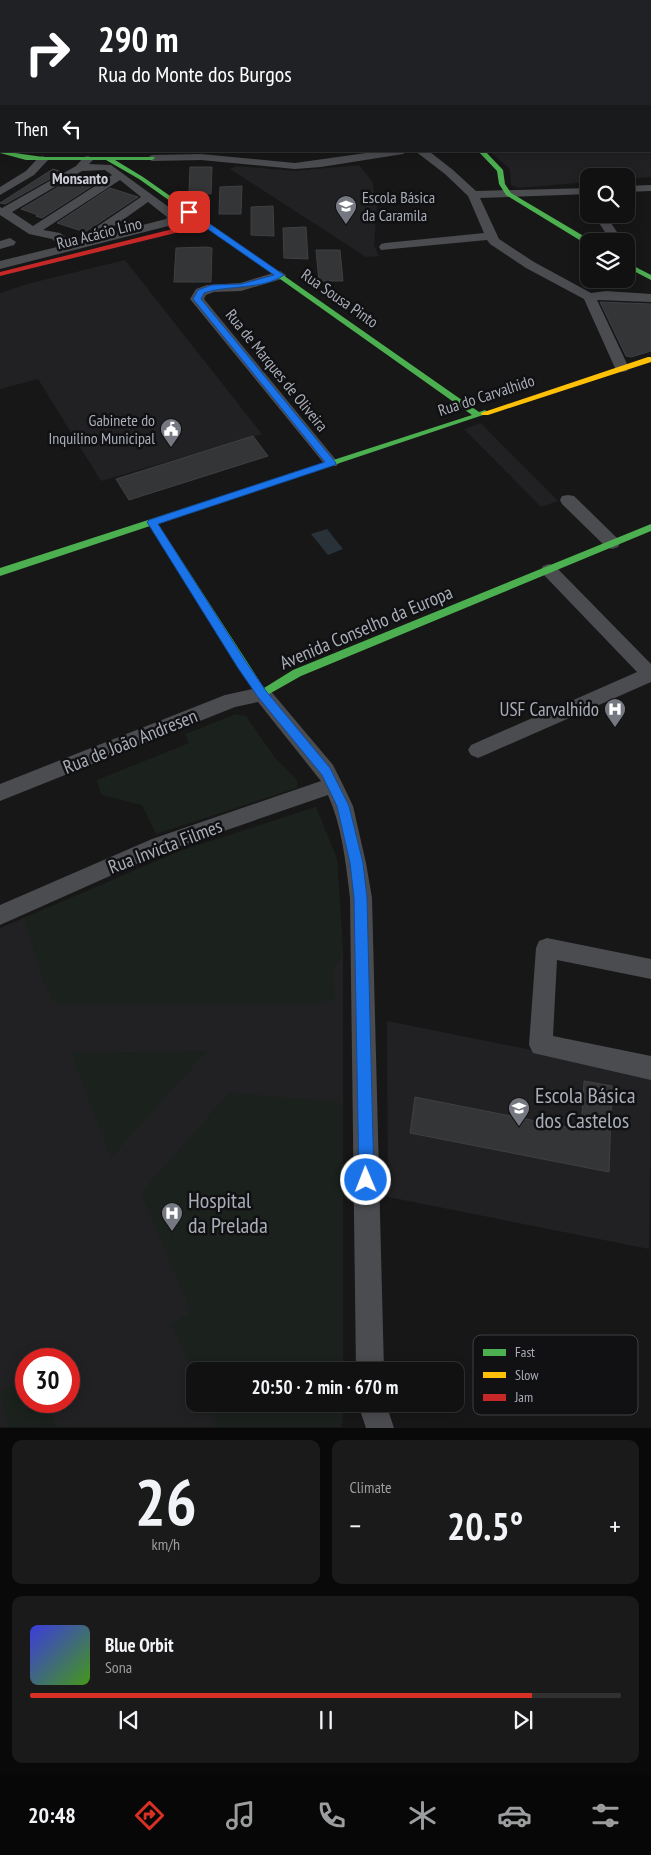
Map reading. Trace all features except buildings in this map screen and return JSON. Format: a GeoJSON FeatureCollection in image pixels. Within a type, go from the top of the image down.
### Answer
{"type":"FeatureCollection","features":[{"type":"Feature","properties":{"kind":"main road"},"geometry":{"type":"LineString","coordinates":[[7,152],[84,163],[108,159],[152,158]]}},
{"type":"Feature","properties":{"kind":"main road"},"geometry":{"type":"LineString","coordinates":[[482,152],[500,170],[502,184],[508,194],[580,237]]}},
{"type":"Feature","properties":{"kind":"main road"},"geometry":{"type":"LineString","coordinates":[[133,179],[132,166],[152,158]]}},
{"type":"Feature","properties":{"kind":"main road","name":"Rua Sousa Pinto"},"geometry":{"type":"LineString","coordinates":[[108,159],[133,179],[205,223],[478,415]]}},
{"type":"Feature","properties":{"kind":"main road","name":"Rua Acácio Lino"},"geometry":{"type":"LineString","coordinates":[[0,274],[205,223]]}},
{"type":"Feature","properties":{"kind":"main road"},"geometry":{"type":"LineString","coordinates":[[635,269],[651,278]]}},
{"type":"Feature","properties":{"kind":"main road","name":"Rua do Carvalhido"},"geometry":{"type":"LineString","coordinates":[[0,572],[651,359]]}},
{"type":"Feature","properties":{"kind":"main road"},"geometry":{"type":"LineString","coordinates":[[152,522],[262,694]]}},
{"type":"Feature","properties":{"kind":"main road","name":"Avenida Conselho da Europa"},"geometry":{"type":"LineString","coordinates":[[262,694],[297,673],[557,578],[612,543],[651,527]]}},
{"type":"Feature","properties":{"kind":"main road","name":"Avenida Conselho da Europa"},"geometry":{"type":"LineString","coordinates":[[262,694],[289,692]]}},
{"type":"Feature","properties":{"kind":"street"},"geometry":{"type":"LineString","coordinates":[[152,158],[201,157],[295,166],[321,164],[397,152]]}},
{"type":"Feature","properties":{"kind":"street"},"geometry":{"type":"LineString","coordinates":[[422,152],[449,172],[473,196],[479,206],[490,236],[501,246],[530,265],[589,297],[606,295],[651,298]]}},
{"type":"Feature","properties":{"kind":"street"},"geometry":{"type":"LineString","coordinates":[[0,192],[30,173],[34,156]]}},
{"type":"Feature","properties":{"kind":"street"},"geometry":{"type":"LineString","coordinates":[[0,264],[71,247],[172,221],[173,216],[148,197],[133,179],[120,175],[107,167],[84,163],[2,212],[33,231],[56,236],[71,247]]}},
{"type":"Feature","properties":{"kind":"street"},"geometry":{"type":"LineString","coordinates":[[33,231],[120,175]]}},
{"type":"Feature","properties":{"kind":"street"},"geometry":{"type":"LineString","coordinates":[[96,191],[133,179]]}},
{"type":"Feature","properties":{"kind":"street"},"geometry":{"type":"LineString","coordinates":[[635,189],[651,188]]}},
{"type":"Feature","properties":{"kind":"street"},"geometry":{"type":"LineString","coordinates":[[473,196],[580,193]]}},
{"type":"Feature","properties":{"kind":"street"},"geometry":{"type":"LineString","coordinates":[[71,247],[84,241],[148,197]]}},
{"type":"Feature","properties":{"kind":"street"},"geometry":{"type":"LineString","coordinates":[[385,248],[490,236]]}},
{"type":"Feature","properties":{"kind":"street","name":"Rua de Marques de Oliveira"},"geometry":{"type":"LineString","coordinates":[[280,275],[241,286],[212,288],[201,292],[197,299],[331,463]]}},
{"type":"Feature","properties":{"kind":"street"},"geometry":{"type":"LineString","coordinates":[[589,297],[622,368]]}},
{"type":"Feature","properties":{"kind":"street"},"geometry":{"type":"LineString","coordinates":[[568,500],[612,543]]}},
{"type":"Feature","properties":{"kind":"street"},"geometry":{"type":"LineString","coordinates":[[478,750],[650,675],[557,578]]}},
{"type":"Feature","properties":{"kind":"street"},"geometry":{"type":"LineString","coordinates":[[262,694],[326,772],[343,806],[356,863],[361,898],[370,1362]]}},
{"type":"Feature","properties":{"kind":"street","name":"Rua de João Andresen"},"geometry":{"type":"LineString","coordinates":[[0,793],[232,700],[262,694]]}},
{"type":"Feature","properties":{"kind":"street","name":"Rua Invicta Filmes"},"geometry":{"type":"LineString","coordinates":[[0,915],[159,845],[333,785]]}},
{"type":"Feature","properties":{"kind":"street"},"geometry":{"type":"LineString","coordinates":[[651,969],[546,948],[541,1046],[651,1068]]}},
{"type":"Feature","properties":{"kind":"street"},"geometry":{"type":"LineString","coordinates":[[375,1412],[380,1428]]}},
{"type":"Feature","properties":{"kind":"shaded area"},"geometry":{"type":"Polygon","coordinates":[[[490,152],[651,152],[651,177],[635,178],[635,168],[580,168],[580,183],[519,188],[511,185],[510,169],[490,152]]]}},
{"type":"Feature","properties":{"kind":"shaded area","name":"Escola Básica da Caramila"},"geometry":{"type":"Polygon","coordinates":[[[359,165],[372,181],[377,205],[374,245],[379,256],[366,257],[230,169],[236,166],[295,171],[359,165]]]}},
{"type":"Feature","properties":{"kind":"shaded area"},"geometry":{"type":"Polygon","coordinates":[[[125,260],[262,434],[101,481],[38,379],[0,389],[0,293],[27,284],[125,260]]]}},
{"type":"Feature","properties":{"kind":"shaded area"},"geometry":{"type":"Polygon","coordinates":[[[481,423],[558,501],[541,507],[464,429],[481,423]]]}},
{"type":"Feature","properties":{"kind":"shaded area"},"geometry":{"type":"Polygon","coordinates":[[[327,529],[343,549],[328,555],[311,534],[327,529]]]}},
{"type":"Feature","properties":{"kind":"shaded area"},"geometry":{"type":"Polygon","coordinates":[[[236,714],[246,716],[275,758],[297,780],[297,788],[156,834],[142,805],[101,795],[97,780],[189,743],[185,734],[236,714]]]}},
{"type":"Feature","properties":{"kind":"shaded area","name":"Hospital da Prelada"},"geometry":{"type":"Polygon","coordinates":[[[316,807],[337,859],[343,951],[343,1362],[186,1362],[186,1412],[343,1412],[342,1427],[0,1427],[0,928],[180,851],[316,807]]]}},
{"type":"Feature","properties":{"kind":"shaded area"},"geometry":{"type":"Polygon","coordinates":[[[316,807],[337,859],[343,951],[340,961],[333,967],[335,999],[315,1005],[62,1005],[53,1001],[44,982],[24,918],[180,851],[316,807]]]}},
{"type":"Feature","properties":{"kind":"shaded area","name":"Escola Básica dos Castelos"},"geometry":{"type":"Polygon","coordinates":[[[387,1021],[651,1074],[649,1249],[388,1197],[387,1021]]]}},
{"type":"Feature","properties":{"kind":"shaded area"},"geometry":{"type":"Polygon","coordinates":[[[207,1051],[111,1158],[71,1053],[207,1051]]]}},
{"type":"Feature","properties":{"kind":"shaded area"},"geometry":{"type":"Polygon","coordinates":[[[229,1093],[334,1101],[343,1105],[343,1362],[188,1362],[171,1324],[191,1312],[141,1193],[229,1093]]]}},
{"type":"Feature","properties":{"kind":"shaded area"},"geometry":{"type":"Polygon","coordinates":[[[15,1384],[15,1413],[53,1413],[57,1427],[8,1427],[0,1392],[15,1384]]]}},
{"type":"Feature","properties":{"kind":"shaded area"},"geometry":{"type":"Polygon","coordinates":[[[209,1412],[343,1412],[342,1427],[216,1427],[209,1412]]]}},
{"type":"Feature","properties":{"kind":"traffic: fast"},"geometry":{"type":"LineString","coordinates":[[4,152],[26,158],[43,159],[152,158]]}},
{"type":"Feature","properties":{"kind":"traffic: fast"},"geometry":{"type":"LineString","coordinates":[[482,152],[500,170],[502,184],[508,194],[580,237]]}},
{"type":"Feature","properties":{"kind":"traffic: fast"},"geometry":{"type":"LineString","coordinates":[[108,159],[141,178],[478,415]]}},
{"type":"Feature","properties":{"kind":"traffic: fast"},"geometry":{"type":"LineString","coordinates":[[635,269],[651,278]]}},
{"type":"Feature","properties":{"kind":"traffic: fast"},"geometry":{"type":"LineString","coordinates":[[0,572],[485,413]]}},
{"type":"Feature","properties":{"kind":"traffic: fast"},"geometry":{"type":"LineString","coordinates":[[152,522],[262,694]]}},
{"type":"Feature","properties":{"kind":"traffic: fast"},"geometry":{"type":"LineString","coordinates":[[262,694],[297,673],[651,527]]}},
{"type":"Feature","properties":{"kind":"traffic: slow"},"geometry":{"type":"LineString","coordinates":[[485,413],[651,359]]}},
{"type":"Feature","properties":{"kind":"traffic: jam"},"geometry":{"type":"LineString","coordinates":[[0,274],[205,223]]}},
{"type":"Feature","properties":{"kind":"place","name":"Escola Básica da Caramila"},"geometry":{"type":"Point","coordinates":[346,225]}},
{"type":"Feature","properties":{"kind":"place","name":"Gabinete do Inquilino Municipal"},"geometry":{"type":"Point","coordinates":[171,448]}},
{"type":"Feature","properties":{"kind":"place","name":"USF Carvalhido"},"geometry":{"type":"Point","coordinates":[615,728]}},
{"type":"Feature","properties":{"kind":"place","name":"Escola Básica dos Castelos"},"geometry":{"type":"Point","coordinates":[519,1127]}},
{"type":"Feature","properties":{"kind":"place","name":"Hospital da Prelada"},"geometry":{"type":"Point","coordinates":[172,1232]}},
{"type":"Feature","properties":{"kind":"district","name":"Monsanto"},"geometry":{"type":"Point","coordinates":[80,178]}},
{"type":"Feature","properties":{"kind":"route"},"geometry":{"type":"LineString","coordinates":[[189,212],[280,275],[241,286],[212,288],[201,292],[197,299],[331,463],[152,522],[242,665],[262,694],[326,772],[343,806],[356,863],[361,898],[366,1180]]}}]}
